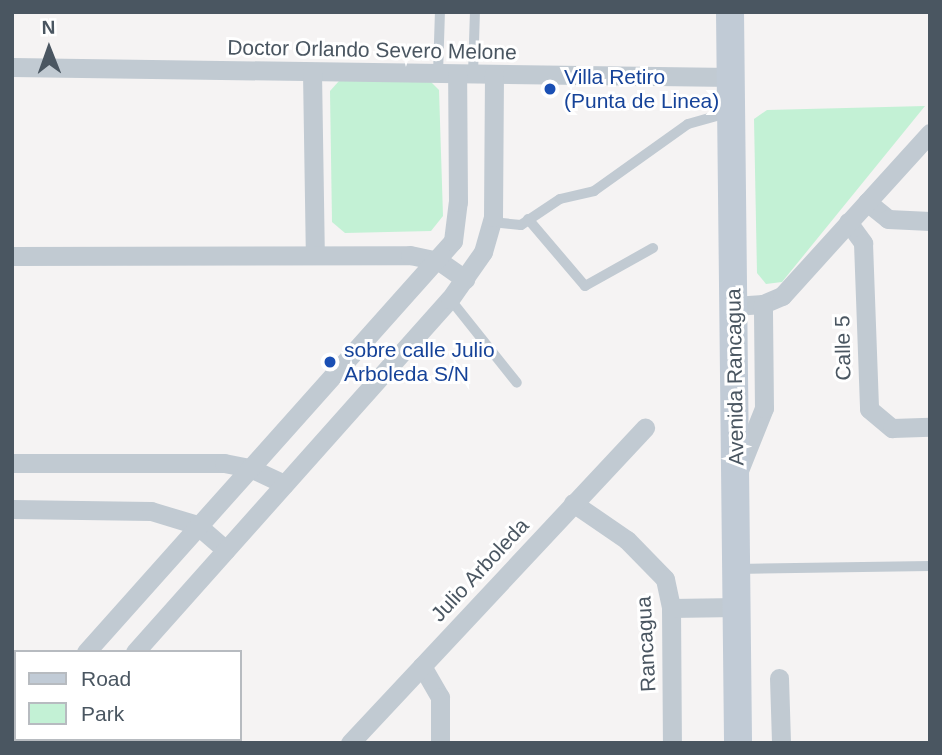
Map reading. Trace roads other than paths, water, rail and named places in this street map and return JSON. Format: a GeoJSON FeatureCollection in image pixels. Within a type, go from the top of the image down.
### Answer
{"type":"FeatureCollection","features":[{"type":"Feature","properties":{"kind":"main road","name":"Avenida Rancagua"},"geometry":{"type":"LineString","coordinates":[[730,12],[738,743]]}},
{"type":"Feature","properties":{"kind":"street","name":"Doctor Orlando Severo Melone"},"geometry":{"type":"LineString","coordinates":[[12,67],[731,77]]}},
{"type":"Feature","properties":{"kind":"street"},"geometry":{"type":"LineString","coordinates":[[312,72],[316,253]]}},
{"type":"Feature","properties":{"kind":"street"},"geometry":{"type":"LineString","coordinates":[[88,650],[197,525],[439,261],[453,241],[456,227],[456,74]]}},
{"type":"Feature","properties":{"kind":"street"},"geometry":{"type":"LineString","coordinates":[[137,650],[450,299],[483,252],[492,222],[494,74]]}},
{"type":"Feature","properties":{"kind":"street"},"geometry":{"type":"LineString","coordinates":[[734,306],[763,304],[782,296],[930,133]]}},
{"type":"Feature","properties":{"kind":"street"},"geometry":{"type":"LineString","coordinates":[[867,202],[888,219],[930,221]]}},
{"type":"Feature","properties":{"kind":"street"},"geometry":{"type":"LineString","coordinates":[[848,222],[863,243],[888,219]]}},
{"type":"Feature","properties":{"kind":"street","name":"Calle 5"},"geometry":{"type":"LineString","coordinates":[[863,243],[869,409],[892,428],[930,428]]}},
{"type":"Feature","properties":{"kind":"street"},"geometry":{"type":"LineString","coordinates":[[12,256],[316,253],[410,255],[439,261],[465,279]]}},
{"type":"Feature","properties":{"kind":"street"},"geometry":{"type":"LineString","coordinates":[[736,477],[764,408],[763,304]]}},
{"type":"Feature","properties":{"kind":"street","name":"Julio Arboleda"},"geometry":{"type":"LineString","coordinates":[[349,743],[645,428]]}},
{"type":"Feature","properties":{"kind":"street"},"geometry":{"type":"LineString","coordinates":[[12,463],[224,463],[250,468],[284,484]]}},
{"type":"Feature","properties":{"kind":"street","name":"Rancagua"},"geometry":{"type":"LineString","coordinates":[[573,503],[655,565],[665,579],[671,608],[672,743]]}},
{"type":"Feature","properties":{"kind":"street"},"geometry":{"type":"LineString","coordinates":[[12,509],[151,510],[197,525],[226,550]]}},
{"type":"Feature","properties":{"kind":"street"},"geometry":{"type":"LineString","coordinates":[[671,608],[737,607]]}},
{"type":"Feature","properties":{"kind":"street"},"geometry":{"type":"LineString","coordinates":[[422,666],[440,697],[440,743]]}},
{"type":"Feature","properties":{"kind":"street"},"geometry":{"type":"LineString","coordinates":[[779,678],[781,743]]}},
{"type":"Feature","properties":{"kind":"lane"},"geometry":{"type":"LineString","coordinates":[[440,12],[456,74]]}},
{"type":"Feature","properties":{"kind":"lane"},"geometry":{"type":"LineString","coordinates":[[456,74],[475,12]]}},
{"type":"Feature","properties":{"kind":"lane"},"geometry":{"type":"LineString","coordinates":[[492,222],[512,226],[576,192],[594,191],[688,124],[731,111]]}},
{"type":"Feature","properties":{"kind":"lane"},"geometry":{"type":"LineString","coordinates":[[528,219],[586,286],[653,248]]}},
{"type":"Feature","properties":{"kind":"lane"},"geometry":{"type":"LineString","coordinates":[[450,299],[517,383]]}},
{"type":"Feature","properties":{"kind":"lane"},"geometry":{"type":"LineString","coordinates":[[736,569],[930,566]]}},
{"type":"Feature","properties":{"kind":"place","name":"Villa Retiro (Punta de Linea)"},"geometry":{"type":"Point","coordinates":[550,89]}},
{"type":"Feature","properties":{"kind":"place","name":"sobre calle Julio Arboleda S/N"},"geometry":{"type":"Point","coordinates":[330,362]}}]}
